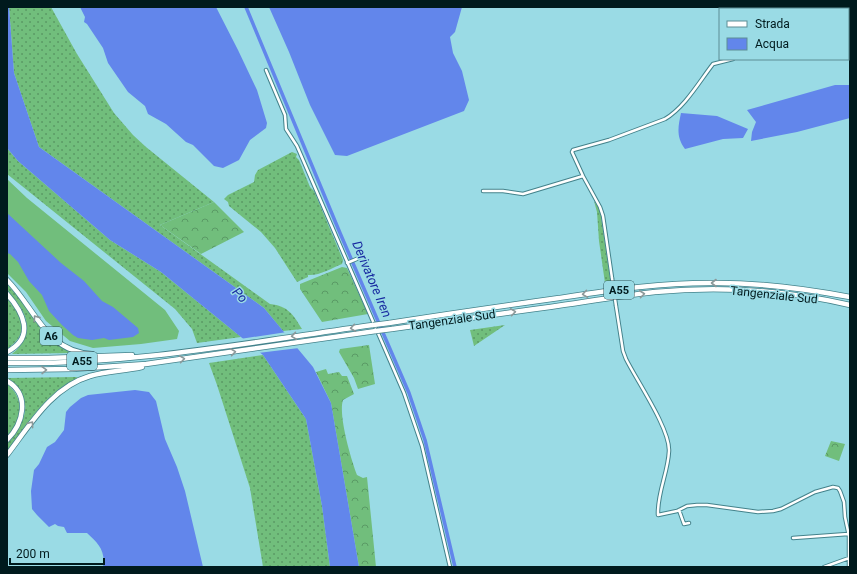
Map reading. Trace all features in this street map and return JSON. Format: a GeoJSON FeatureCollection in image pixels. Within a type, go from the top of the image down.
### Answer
{"type":"FeatureCollection","features":[{"type":"Feature","properties":{"kind":"highway","name":"A6"},"geometry":{"type":"LineString","coordinates":[[7,280],[46,331],[67,347],[81,353],[156,355]]}},
{"type":"Feature","properties":{"kind":"highway","name":"Tangenziale Sud"},"geometry":{"type":"LineString","coordinates":[[7,363],[82,361],[190,351],[624,289],[682,283],[718,282],[760,284],[806,289],[850,298]]}},
{"type":"Feature","properties":{"kind":"highway","name":"Tangenziale Sud"},"geometry":{"type":"LineString","coordinates":[[7,370],[92,368],[158,362],[627,296],[678,291],[723,290],[768,292],[850,305]]}},
{"type":"Feature","properties":{"kind":"highway"},"geometry":{"type":"LineString","coordinates":[[7,294],[22,314],[25,328],[23,335],[17,344],[7,352]]}},
{"type":"Feature","properties":{"kind":"highway"},"geometry":{"type":"LineString","coordinates":[[7,358],[117,355]]}},
{"type":"Feature","properties":{"kind":"highway"},"geometry":{"type":"LineString","coordinates":[[7,455],[41,410],[67,386],[81,379],[98,374],[158,362]]}},
{"type":"Feature","properties":{"kind":"highway"},"geometry":{"type":"LineString","coordinates":[[7,381],[19,392],[22,405],[18,426],[7,440]]}},
{"type":"Feature","properties":{"kind":"street"},"geometry":{"type":"LineString","coordinates":[[729,60],[713,64],[691,93],[665,119],[609,140],[573,150],[572,152],[604,216],[622,346],[626,359],[662,424],[668,442],[669,453],[658,506],[658,515],[679,510],[687,506],[707,505],[758,512],[769,512],[815,492],[838,488],[844,502],[848,534],[849,567]]}},
{"type":"Feature","properties":{"kind":"street"},"geometry":{"type":"LineString","coordinates":[[266,70],[285,115],[286,129],[297,146],[404,393],[417,429],[450,567]]}},
{"type":"Feature","properties":{"kind":"street"},"geometry":{"type":"LineString","coordinates":[[483,192],[503,191],[523,194],[584,176]]}},
{"type":"Feature","properties":{"kind":"street"},"geometry":{"type":"LineString","coordinates":[[347,263],[359,258]]}},
{"type":"Feature","properties":{"kind":"street"},"geometry":{"type":"LineString","coordinates":[[679,510],[684,524],[689,522]]}},
{"type":"Feature","properties":{"kind":"street"},"geometry":{"type":"LineString","coordinates":[[793,538],[848,534]]}},
{"type":"Feature","properties":{"kind":"street"},"geometry":{"type":"LineString","coordinates":[[824,567],[849,558]]}},
{"type":"Feature","properties":{"kind":"green space"},"geometry":{"type":"Polygon","coordinates":[[[9,7],[51,7],[77,54],[114,113],[133,135],[146,147],[214,202],[160,225],[270,304],[286,309],[293,315],[302,329],[283,331],[264,308],[39,147],[14,73],[9,7]]]}},
{"type":"Feature","properties":{"kind":"green space"},"geometry":{"type":"Polygon","coordinates":[[[7,148],[18,161],[110,240],[161,272],[241,337],[197,343],[192,329],[175,309],[7,174],[7,148]]]}},
{"type":"Feature","properties":{"kind":"green space"},"geometry":{"type":"Polygon","coordinates":[[[292,152],[297,154],[296,157],[299,160],[310,187],[314,191],[343,260],[342,264],[321,273],[308,275],[308,277],[297,282],[275,248],[261,232],[229,206],[228,202],[224,199],[228,195],[254,182],[255,175],[258,170],[292,152]]]}},
{"type":"Feature","properties":{"kind":"green space"},"geometry":{"type":"Polygon","coordinates":[[[7,179],[27,198],[165,310],[179,331],[177,339],[93,348],[70,341],[46,321],[26,292],[7,273],[7,179]]]}},
{"type":"Feature","properties":{"kind":"green space"},"geometry":{"type":"Polygon","coordinates":[[[594,201],[600,210],[611,284],[605,283],[599,241],[597,212],[594,201]]]}},
{"type":"Feature","properties":{"kind":"green space"},"geometry":{"type":"Polygon","coordinates":[[[214,202],[244,232],[201,254],[160,225],[214,202]]]}},
{"type":"Feature","properties":{"kind":"green space"},"geometry":{"type":"Polygon","coordinates":[[[342,267],[347,268],[368,314],[322,322],[300,289],[300,284],[342,267]]]}},
{"type":"Feature","properties":{"kind":"green space"},"geometry":{"type":"Polygon","coordinates":[[[7,284],[21,300],[43,332],[71,353],[12,354],[24,340],[27,328],[25,316],[19,305],[9,293],[7,284]]]}},
{"type":"Feature","properties":{"kind":"green space"},"geometry":{"type":"Polygon","coordinates":[[[7,298],[20,318],[22,330],[15,343],[7,349],[7,298]]]}},
{"type":"Feature","properties":{"kind":"green space"},"geometry":{"type":"Polygon","coordinates":[[[505,325],[474,346],[470,330],[505,325]]]}},
{"type":"Feature","properties":{"kind":"green space"},"geometry":{"type":"Polygon","coordinates":[[[369,345],[375,384],[358,389],[354,378],[339,352],[340,349],[369,345]]]}},
{"type":"Feature","properties":{"kind":"green space"},"geometry":{"type":"Polygon","coordinates":[[[263,355],[306,419],[322,506],[330,567],[263,567],[250,488],[209,363],[263,355]]]}},
{"type":"Feature","properties":{"kind":"green space"},"geometry":{"type":"Polygon","coordinates":[[[326,369],[328,374],[339,372],[342,376],[347,376],[354,394],[343,400],[342,416],[357,475],[363,478],[367,477],[376,567],[359,567],[331,403],[316,372],[326,369]]]}},
{"type":"Feature","properties":{"kind":"green space"},"geometry":{"type":"Polygon","coordinates":[[[8,378],[78,378],[67,384],[47,400],[7,451],[7,443],[20,426],[25,410],[25,402],[22,394],[8,378]]]}},
{"type":"Feature","properties":{"kind":"green space"},"geometry":{"type":"Polygon","coordinates":[[[7,384],[17,396],[19,410],[16,424],[7,437],[7,384]]]}},
{"type":"Feature","properties":{"kind":"green space"},"geometry":{"type":"Polygon","coordinates":[[[831,441],[845,444],[839,461],[825,456],[831,441]]]}},
{"type":"Feature","properties":{"kind":"water","name":"Po"},"geometry":{"type":"Polygon","coordinates":[[[7,7],[9,7],[14,73],[39,147],[264,308],[313,367],[331,403],[359,567],[330,567],[322,506],[306,419],[263,355],[161,272],[110,240],[18,161],[7,148],[7,7]]]}},
{"type":"Feature","properties":{"kind":"water"},"geometry":{"type":"Polygon","coordinates":[[[80,7],[216,7],[257,90],[267,123],[266,128],[250,140],[239,160],[223,168],[214,166],[193,145],[186,142],[166,124],[148,114],[145,106],[128,92],[108,63],[103,48],[87,24],[84,22],[85,17],[80,7]]]}},
{"type":"Feature","properties":{"kind":"water"},"geometry":{"type":"Polygon","coordinates":[[[269,7],[462,7],[455,32],[450,37],[453,53],[462,71],[469,100],[464,111],[347,156],[335,155],[310,105],[269,7]]]}},
{"type":"Feature","properties":{"kind":"water"},"geometry":{"type":"Polygon","coordinates":[[[835,85],[850,85],[850,118],[797,132],[751,141],[752,132],[756,122],[747,110],[835,85]]]}},
{"type":"Feature","properties":{"kind":"water"},"geometry":{"type":"Polygon","coordinates":[[[681,113],[717,116],[748,129],[743,138],[723,139],[685,149],[682,145],[678,132],[681,113]]]}},
{"type":"Feature","properties":{"kind":"water"},"geometry":{"type":"Polygon","coordinates":[[[7,213],[61,263],[84,281],[102,301],[113,307],[138,328],[139,333],[133,337],[109,340],[104,338],[92,340],[78,338],[62,325],[49,311],[42,295],[29,281],[18,262],[7,253],[7,213]]]}},
{"type":"Feature","properties":{"kind":"water"},"geometry":{"type":"Polygon","coordinates":[[[135,390],[149,392],[156,401],[165,439],[185,491],[203,567],[103,567],[104,561],[102,552],[95,540],[87,533],[67,533],[64,527],[55,524],[49,527],[32,509],[31,491],[34,470],[39,464],[47,447],[55,442],[64,430],[66,412],[70,407],[81,398],[88,395],[135,390]]]}},
{"type":"Feature","properties":{"kind":"pier"},"geometry":{"type":"Polygon","coordinates":[[[287,332],[299,348],[258,353],[240,339],[287,332]]]}},
{"type":"Feature","properties":{"kind":"waterway","name":"Derivatore Iren"},"geometry":{"type":"LineString","coordinates":[[246,7],[340,233],[409,393],[425,440],[455,567]]}}]}
